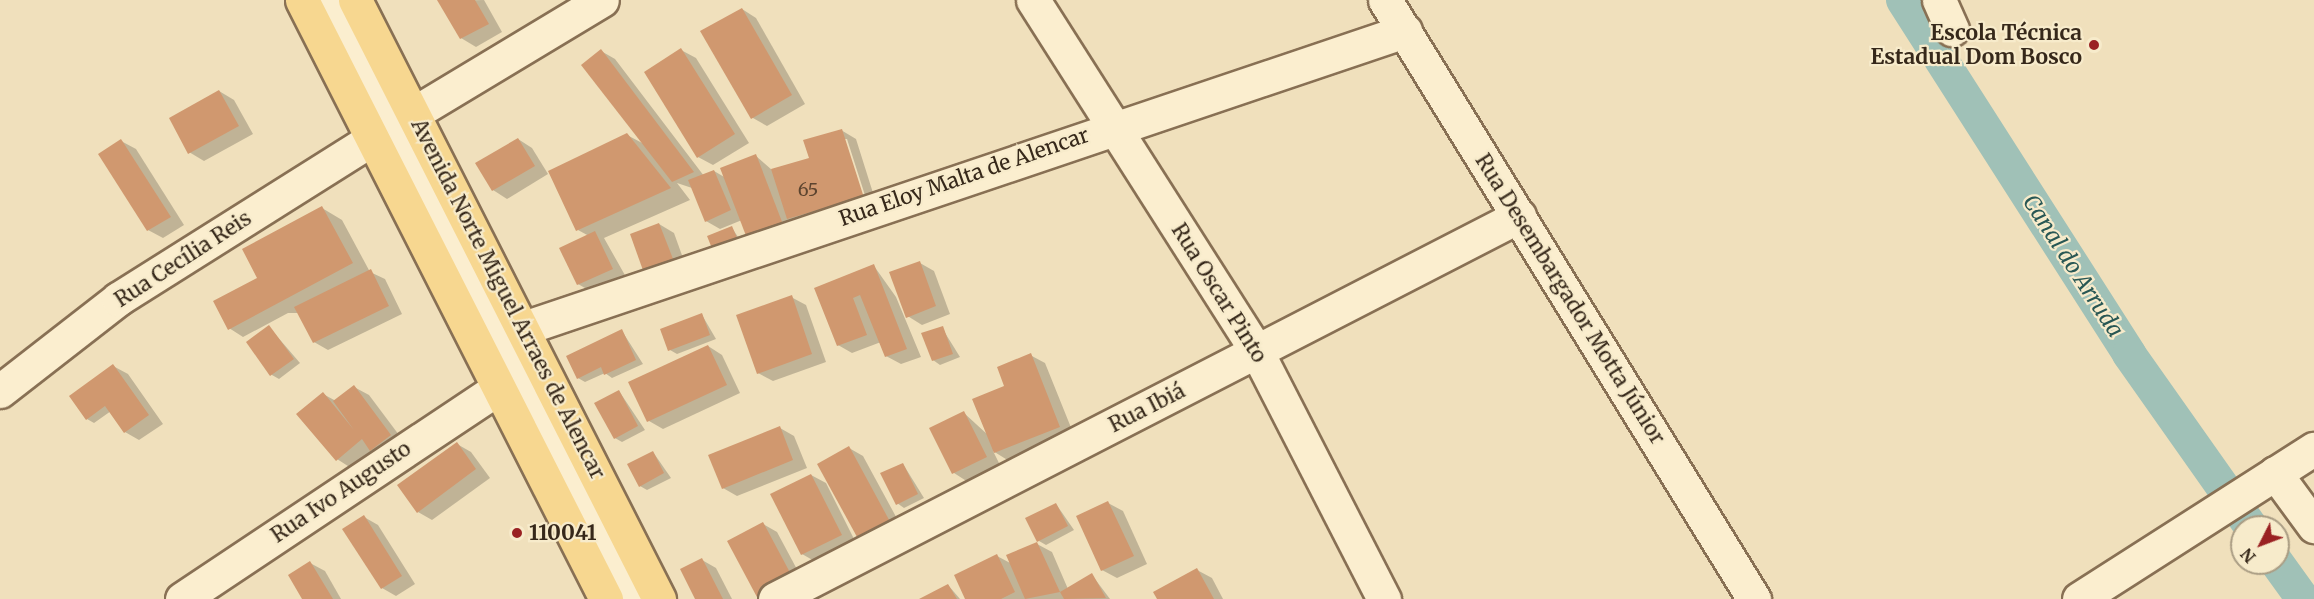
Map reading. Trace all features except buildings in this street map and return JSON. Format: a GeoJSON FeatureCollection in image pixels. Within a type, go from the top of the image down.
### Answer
{"type":"FeatureCollection","features":[{"type":"Feature","properties":{"kind":"main road"},"geometry":{"type":"LineString","coordinates":[[302,0],[501,386],[606,599]]}},
{"type":"Feature","properties":{"kind":"main road","name":"Avenida Norte Miguel Arraes de Alencar"},"geometry":{"type":"LineString","coordinates":[[356,0],[524,328],[659,599]]}},
{"type":"Feature","properties":{"kind":"street"},"geometry":{"type":"LineString","coordinates":[[322,0],[628,599]]}},
{"type":"Feature","properties":{"kind":"street"},"geometry":{"type":"LineString","coordinates":[[341,0],[645,599]]}},
{"type":"Feature","properties":{"kind":"street"},"geometry":{"type":"LineString","coordinates":[[414,114],[602,0]]}},
{"type":"Feature","properties":{"kind":"street","name":"Rua Oscar Pinto"},"geometry":{"type":"LineString","coordinates":[[1033,0],[1115,125],[1257,352],[1384,599]]}},
{"type":"Feature","properties":{"kind":"street","name":"Rua Desembargador Motta Júnior"},"geometry":{"type":"LineString","coordinates":[[1385,0],[1754,599]]}},
{"type":"Feature","properties":{"kind":"street"},"geometry":{"type":"LineString","coordinates":[[1939,0],[1952,29]]}},
{"type":"Feature","properties":{"kind":"street","name":"Rua Eloy Malta de Alencar"},"geometry":{"type":"LineString","coordinates":[[524,328],[1115,125],[1405,31]]}},
{"type":"Feature","properties":{"kind":"street","name":"Rua Cecília Reis"},"geometry":{"type":"LineString","coordinates":[[0,391],[118,299],[374,138]]}},
{"type":"Feature","properties":{"kind":"street","name":"Rua Ibiá"},"geometry":{"type":"LineString","coordinates":[[775,599],[1519,216]]}},
{"type":"Feature","properties":{"kind":"street","name":"Rua Ivo Augusto"},"geometry":{"type":"LineString","coordinates":[[182,599],[501,386]]}},
{"type":"Feature","properties":{"kind":"street"},"geometry":{"type":"LineString","coordinates":[[2079,599],[2314,449]]}},
{"type":"Feature","properties":{"kind":"street"},"geometry":{"type":"LineString","coordinates":[[2265,480],[2314,526]]}},
{"type":"Feature","properties":{"kind":"waterway","name":"Canal do Arruda"},"geometry":{"type":"LineString","coordinates":[[1903,0],[2129,354],[2243,515]]}},
{"type":"Feature","properties":{"kind":"waterway","name":"Canal do Arruda"},"geometry":{"type":"LineString","coordinates":[[2286,575],[2303,599]]}},
{"type":"Feature","properties":{"kind":"place","name":"Escola Técnica Estadual Dom Bosco"},"geometry":{"type":"Point","coordinates":[2094,45]}},
{"type":"Feature","properties":{"kind":"place","name":"110041"},"geometry":{"type":"Point","coordinates":[517,533]}}]}
